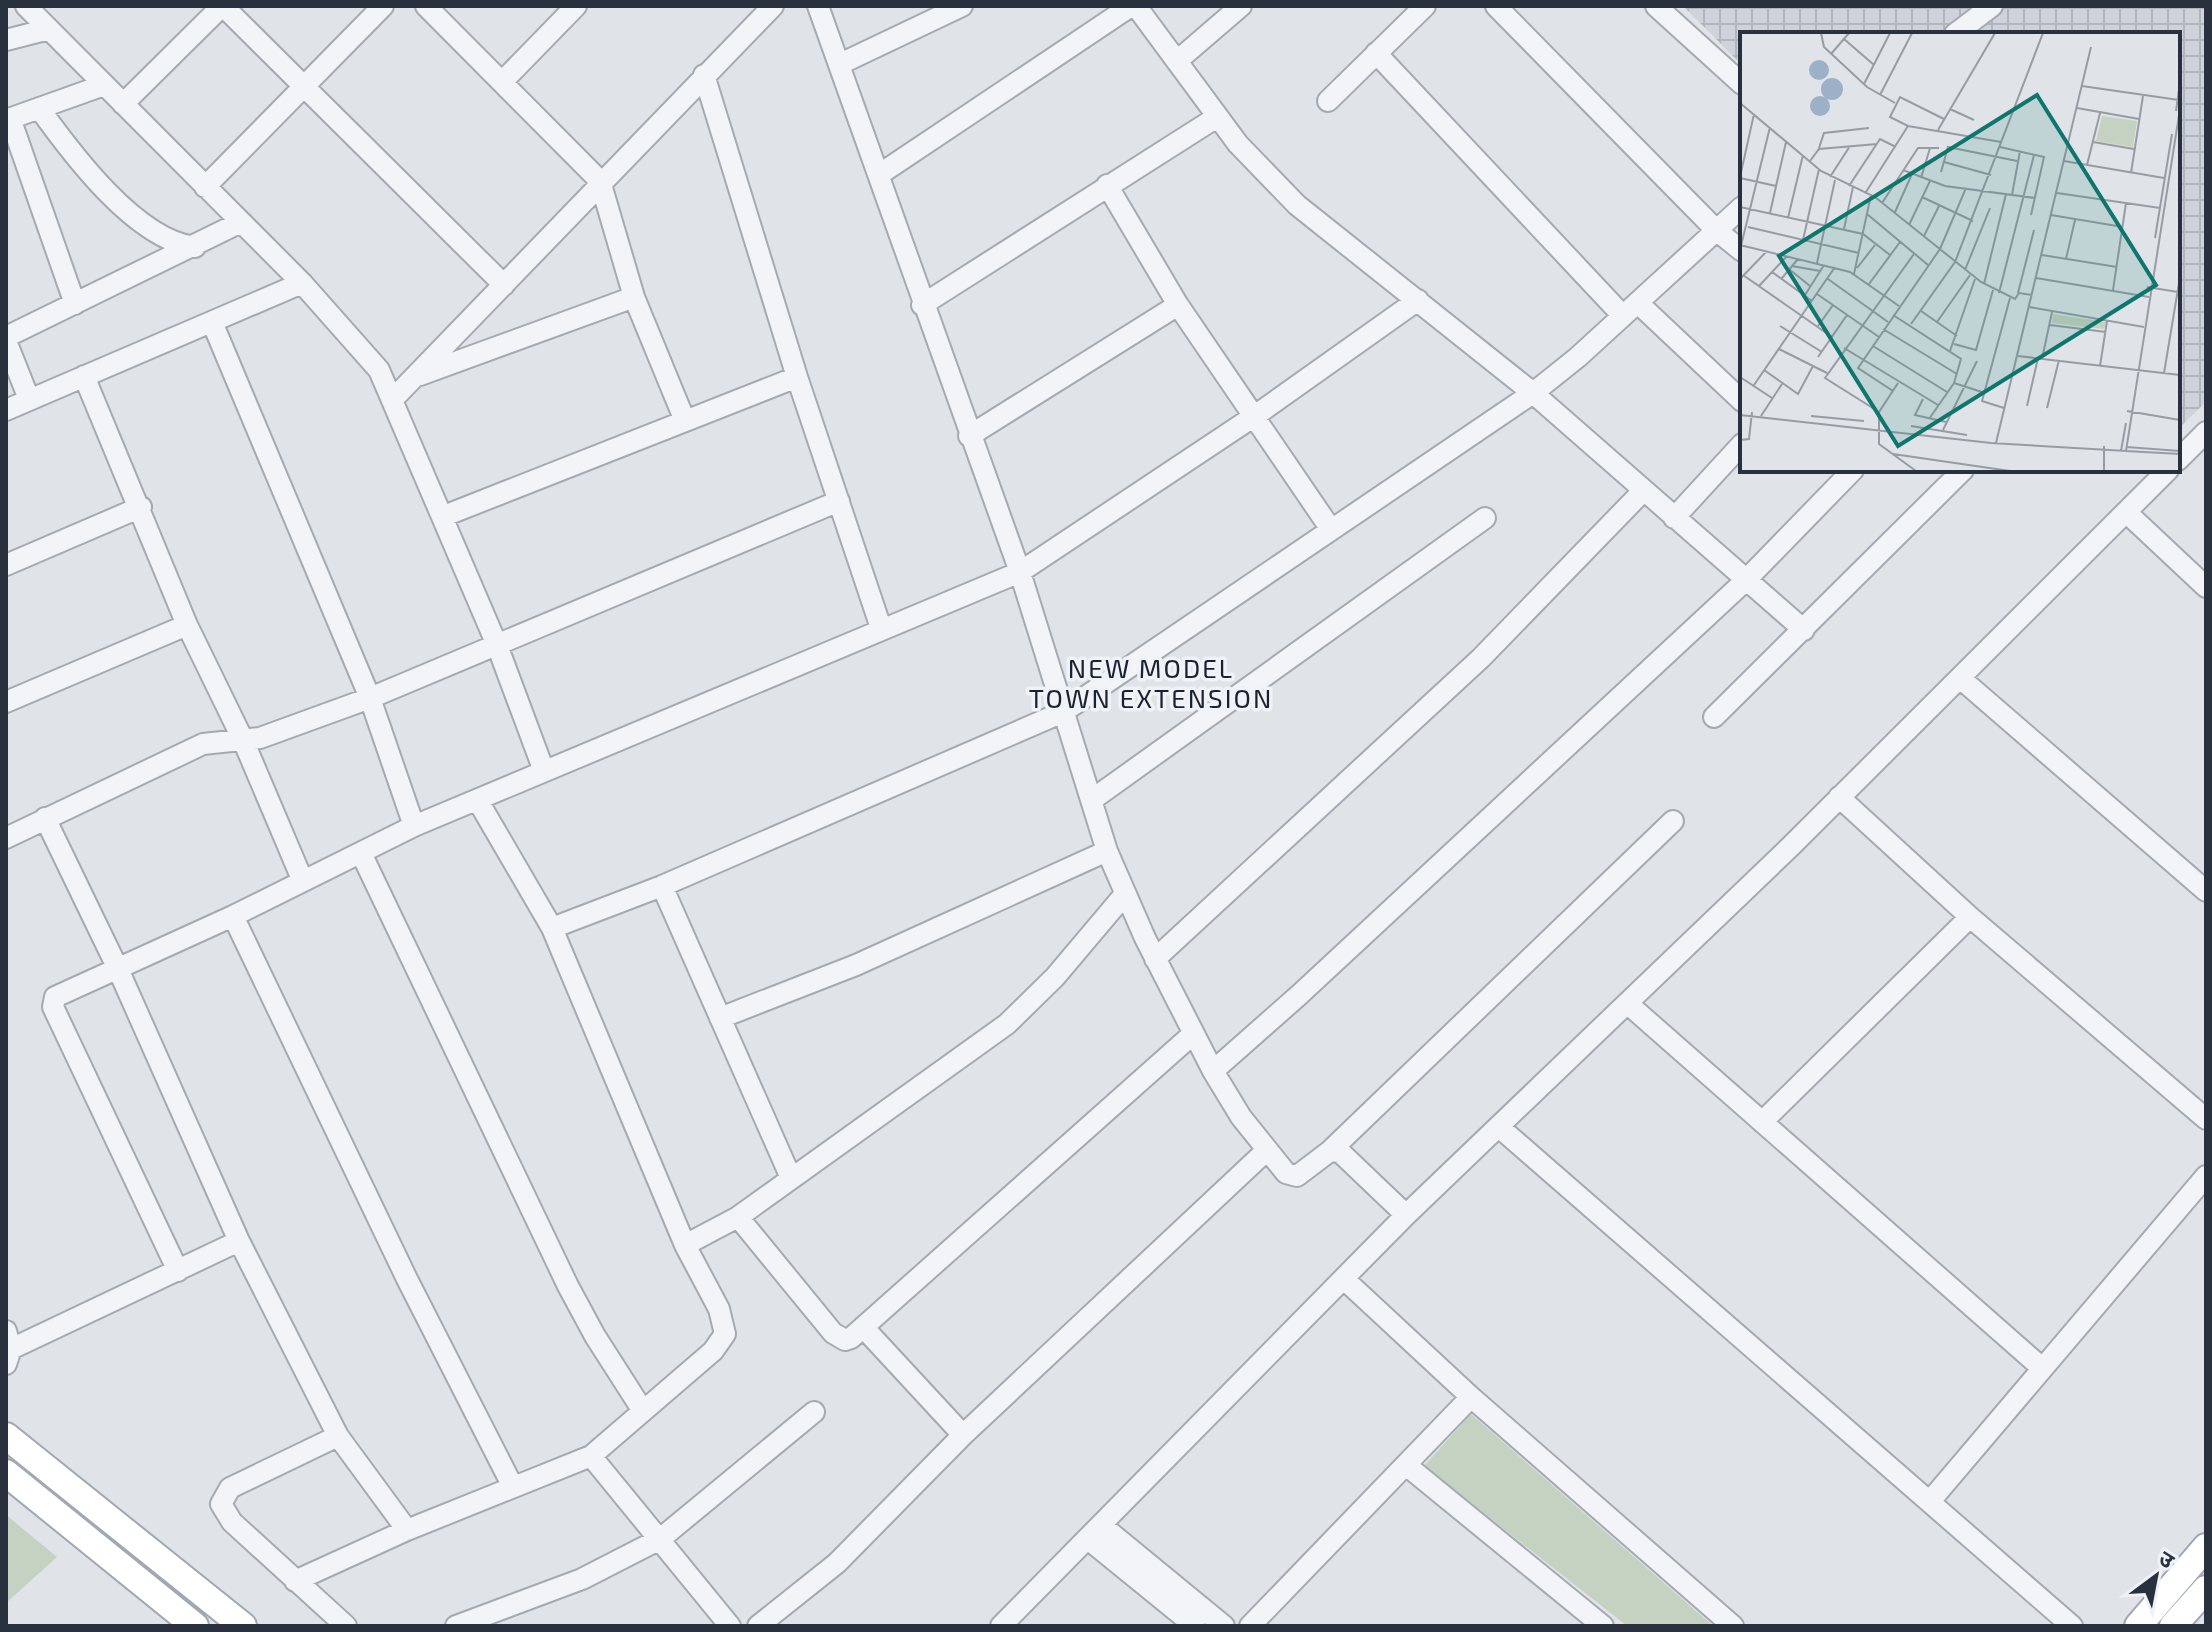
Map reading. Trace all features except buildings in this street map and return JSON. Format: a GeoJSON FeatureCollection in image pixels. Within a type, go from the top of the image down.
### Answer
{"type":"FeatureCollection","features":[{"type":"Feature","properties":{"kind":"main road"},"geometry":{"type":"LineString","coordinates":[[6,1436],[243,1626]]}},
{"type":"Feature","properties":{"kind":"main road"},"geometry":{"type":"LineString","coordinates":[[6,1473],[195,1626]]}},
{"type":"Feature","properties":{"kind":"main road"},"geometry":{"type":"LineString","coordinates":[[2146,1617],[2206,1547]]}},
{"type":"Feature","properties":{"kind":"main road"},"geometry":{"type":"LineString","coordinates":[[2174,1626],[2206,1589]]}},
{"type":"Feature","properties":{"kind":"street"},"geometry":{"type":"LineString","coordinates":[[26,6],[302,283],[379,370],[444,516],[544,771]]}},
{"type":"Feature","properties":{"kind":"street"},"geometry":{"type":"LineString","coordinates":[[123,104],[222,6],[504,285]]}},
{"type":"Feature","properties":{"kind":"street"},"geometry":{"type":"LineString","coordinates":[[205,187],[383,6]]}},
{"type":"Feature","properties":{"kind":"street"},"geometry":{"type":"LineString","coordinates":[[426,6],[600,181],[634,297],[685,421]]}},
{"type":"Feature","properties":{"kind":"street"},"geometry":{"type":"LineString","coordinates":[[502,82],[576,6]]}},
{"type":"Feature","properties":{"kind":"street"},"geometry":{"type":"LineString","coordinates":[[394,398],[600,181],[773,6]]}},
{"type":"Feature","properties":{"kind":"street"},"geometry":{"type":"LineString","coordinates":[[818,6],[880,174],[922,305],[1020,572],[1107,851],[1155,959],[1213,1071],[1266,1151],[1292,1177],[1301,1175],[1330,1151],[1673,821]]}},
{"type":"Feature","properties":{"kind":"street"},"geometry":{"type":"LineString","coordinates":[[840,64],[962,6]]}},
{"type":"Feature","properties":{"kind":"street"},"geometry":{"type":"LineString","coordinates":[[880,174],[1134,6],[1217,117],[1297,205],[1533,393],[1804,630]]}},
{"type":"Feature","properties":{"kind":"street"},"geometry":{"type":"LineString","coordinates":[[1177,61],[1241,6]]}},
{"type":"Feature","properties":{"kind":"street"},"geometry":{"type":"LineString","coordinates":[[1328,101],[1425,6]]}},
{"type":"Feature","properties":{"kind":"street"},"geometry":{"type":"LineString","coordinates":[[1496,6],[1716,230],[1740,249]]}},
{"type":"Feature","properties":{"kind":"street"},"geometry":{"type":"LineString","coordinates":[[1656,6],[1740,82]]}},
{"type":"Feature","properties":{"kind":"street"},"geometry":{"type":"LineString","coordinates":[[1958,32],[1992,6]]}},
{"type":"Feature","properties":{"kind":"street"},"geometry":{"type":"LineString","coordinates":[[6,40],[49,29]]}},
{"type":"Feature","properties":{"kind":"street"},"geometry":{"type":"LineString","coordinates":[[1376,53],[1631,310],[1740,399]]}},
{"type":"Feature","properties":{"kind":"street"},"geometry":{"type":"LineString","coordinates":[[704,75],[797,377],[881,628]]}},
{"type":"Feature","properties":{"kind":"street"},"geometry":{"type":"LineString","coordinates":[[75,304],[8,119],[104,85]]}},
{"type":"Feature","properties":{"kind":"street"},"geometry":{"type":"LineString","coordinates":[[39,108],[66,146],[119,200],[160,234],[179,245],[195,247]]}},
{"type":"Feature","properties":{"kind":"street"},"geometry":{"type":"LineString","coordinates":[[922,305],[1217,117]]}},
{"type":"Feature","properties":{"kind":"street"},"geometry":{"type":"LineString","coordinates":[[1107,185],[1178,305],[1256,415],[1330,528]]}},
{"type":"Feature","properties":{"kind":"street"},"geometry":{"type":"LineString","coordinates":[[552,928],[662,886],[1063,712],[1533,393],[1631,310],[1740,209]]}},
{"type":"Feature","properties":{"kind":"street"},"geometry":{"type":"LineString","coordinates":[[29,399],[6,339],[239,223]]}},
{"type":"Feature","properties":{"kind":"street"},"geometry":{"type":"LineString","coordinates":[[6,410],[302,283]]}},
{"type":"Feature","properties":{"kind":"street"},"geometry":{"type":"LineString","coordinates":[[414,377],[634,297]]}},
{"type":"Feature","properties":{"kind":"street"},"geometry":{"type":"LineString","coordinates":[[178,1271],[52,1002],[60,994],[233,916],[302,879],[414,826],[1020,572],[1256,415],[1418,300]]}},
{"type":"Feature","properties":{"kind":"street"},"geometry":{"type":"LineString","coordinates":[[969,436],[1178,305]]}},
{"type":"Feature","properties":{"kind":"street"},"geometry":{"type":"LineString","coordinates":[[212,322],[370,698],[414,826]]}},
{"type":"Feature","properties":{"kind":"street"},"geometry":{"type":"LineString","coordinates":[[84,376],[141,507],[187,625],[243,740],[302,879]]}},
{"type":"Feature","properties":{"kind":"street"},"geometry":{"type":"LineString","coordinates":[[444,516],[797,377]]}},
{"type":"Feature","properties":{"kind":"street"},"geometry":{"type":"LineString","coordinates":[[2180,458],[2206,432]]}},
{"type":"Feature","properties":{"kind":"street"},"geometry":{"type":"LineString","coordinates":[[1674,518],[1740,446]]}},
{"type":"Feature","properties":{"kind":"street"},"geometry":{"type":"LineString","coordinates":[[1213,1071],[1298,996],[1745,581],[1851,472]]}},
{"type":"Feature","properties":{"kind":"street"},"geometry":{"type":"LineString","coordinates":[[1714,717],[1961,472]]}},
{"type":"Feature","properties":{"kind":"street"},"geometry":{"type":"LineString","coordinates":[[1001,1626],[1406,1215],[1839,797],[2166,472]]}},
{"type":"Feature","properties":{"kind":"street"},"geometry":{"type":"LineString","coordinates":[[1155,959],[1481,658],[1643,491]]}},
{"type":"Feature","properties":{"kind":"street"},"geometry":{"type":"LineString","coordinates":[[6,838],[203,744],[274,734],[370,698],[839,501]]}},
{"type":"Feature","properties":{"kind":"street"},"geometry":{"type":"LineString","coordinates":[[6,565],[141,507]]}},
{"type":"Feature","properties":{"kind":"street"},"geometry":{"type":"LineString","coordinates":[[2126,512],[2206,587]]}},
{"type":"Feature","properties":{"kind":"street"},"geometry":{"type":"LineString","coordinates":[[1093,799],[1485,518]]}},
{"type":"Feature","properties":{"kind":"street"},"geometry":{"type":"LineString","coordinates":[[8,695],[187,625]]}},
{"type":"Feature","properties":{"kind":"street"},"geometry":{"type":"LineString","coordinates":[[1960,678],[2206,891]]}},
{"type":"Feature","properties":{"kind":"street"},"geometry":{"type":"LineString","coordinates":[[1839,797],[1970,917],[2206,1119]]}},
{"type":"Feature","properties":{"kind":"street"},"geometry":{"type":"LineString","coordinates":[[295,1581],[407,1530],[591,1456],[713,1351],[725,1334],[719,1309],[685,1245],[552,928],[478,801]]}},
{"type":"Feature","properties":{"kind":"street"},"geometry":{"type":"LineString","coordinates":[[45,818],[118,969],[239,1241],[338,1436],[407,1530]]}},
{"type":"Feature","properties":{"kind":"street"},"geometry":{"type":"LineString","coordinates":[[720,1018],[856,965],[1107,851]]}},
{"type":"Feature","properties":{"kind":"street"},"geometry":{"type":"LineString","coordinates":[[361,853],[568,1286],[595,1336],[643,1411]]}},
{"type":"Feature","properties":{"kind":"street"},"geometry":{"type":"LineString","coordinates":[[662,886],[791,1178]]}},
{"type":"Feature","properties":{"kind":"street"},"geometry":{"type":"LineString","coordinates":[[685,1245],[738,1217],[1007,1024],[1055,977],[1125,894]]}},
{"type":"Feature","properties":{"kind":"street"},"geometry":{"type":"LineString","coordinates":[[233,916],[400,1265],[513,1487]]}},
{"type":"Feature","properties":{"kind":"street"},"geometry":{"type":"LineString","coordinates":[[1762,1122],[1970,917]]}},
{"type":"Feature","properties":{"kind":"street"},"geometry":{"type":"LineString","coordinates":[[1627,1003],[2042,1368]]}},
{"type":"Feature","properties":{"kind":"street"},"geometry":{"type":"LineString","coordinates":[[738,1217],[833,1333],[845,1340],[1193,1034]]}},
{"type":"Feature","properties":{"kind":"street"},"geometry":{"type":"LineString","coordinates":[[1499,1127],[1931,1500],[2072,1626]]}},
{"type":"Feature","properties":{"kind":"street"},"geometry":{"type":"LineString","coordinates":[[758,1626],[829,1570],[963,1435],[1266,1151]]}},
{"type":"Feature","properties":{"kind":"street"},"geometry":{"type":"LineString","coordinates":[[1330,1151],[1340,1152],[1406,1215]]}},
{"type":"Feature","properties":{"kind":"street"},"geometry":{"type":"LineString","coordinates":[[1931,1500],[2206,1176]]}},
{"type":"Feature","properties":{"kind":"street"},"geometry":{"type":"LineString","coordinates":[[8,1348],[239,1241]]}},
{"type":"Feature","properties":{"kind":"street"},"geometry":{"type":"LineString","coordinates":[[1345,1280],[1471,1397],[1733,1626]]}},
{"type":"Feature","properties":{"kind":"street"},"geometry":{"type":"LineString","coordinates":[[863,1327],[963,1435]]}},
{"type":"Feature","properties":{"kind":"street"},"geometry":{"type":"LineString","coordinates":[[1250,1626],[1471,1397]]}},
{"type":"Feature","properties":{"kind":"street"},"geometry":{"type":"LineString","coordinates":[[456,1626],[582,1579],[660,1539],[814,1412]]}},
{"type":"Feature","properties":{"kind":"street"},"geometry":{"type":"LineString","coordinates":[[338,1436],[230,1488],[221,1504],[232,1522],[346,1626]]}},
{"type":"Feature","properties":{"kind":"street"},"geometry":{"type":"LineString","coordinates":[[591,1456],[730,1626]]}},
{"type":"Feature","properties":{"kind":"street"},"geometry":{"type":"LineString","coordinates":[[1406,1465],[1603,1626]]}},
{"type":"Feature","properties":{"kind":"street"},"geometry":{"type":"LineString","coordinates":[[1094,1532],[1210,1624]]}},
{"type":"Feature","properties":{"kind":"street"},"geometry":{"type":"LineString","coordinates":[[2146,1617],[2174,1626]]}},
{"type":"Feature","properties":{"kind":"shaded area"},"geometry":{"type":"Polygon","coordinates":[[[1683,6],[2206,6],[2206,402],[2180,427],[2180,32],[1740,32],[1740,63],[1683,6]]]}},
{"type":"Feature","properties":{"kind":"green space"},"geometry":{"type":"Polygon","coordinates":[[[1471,1414],[1713,1626],[1627,1626],[1424,1466],[1471,1414]]]}},
{"type":"Feature","properties":{"kind":"green space"},"geometry":{"type":"Polygon","coordinates":[[[6,1515],[57,1557],[6,1603],[6,1515]]]}},
{"type":"Feature","properties":{"kind":"district","name":"NEW MODEL TOWN EXTENSION"},"geometry":{"type":"Point","coordinates":[1151,684]}}]}
